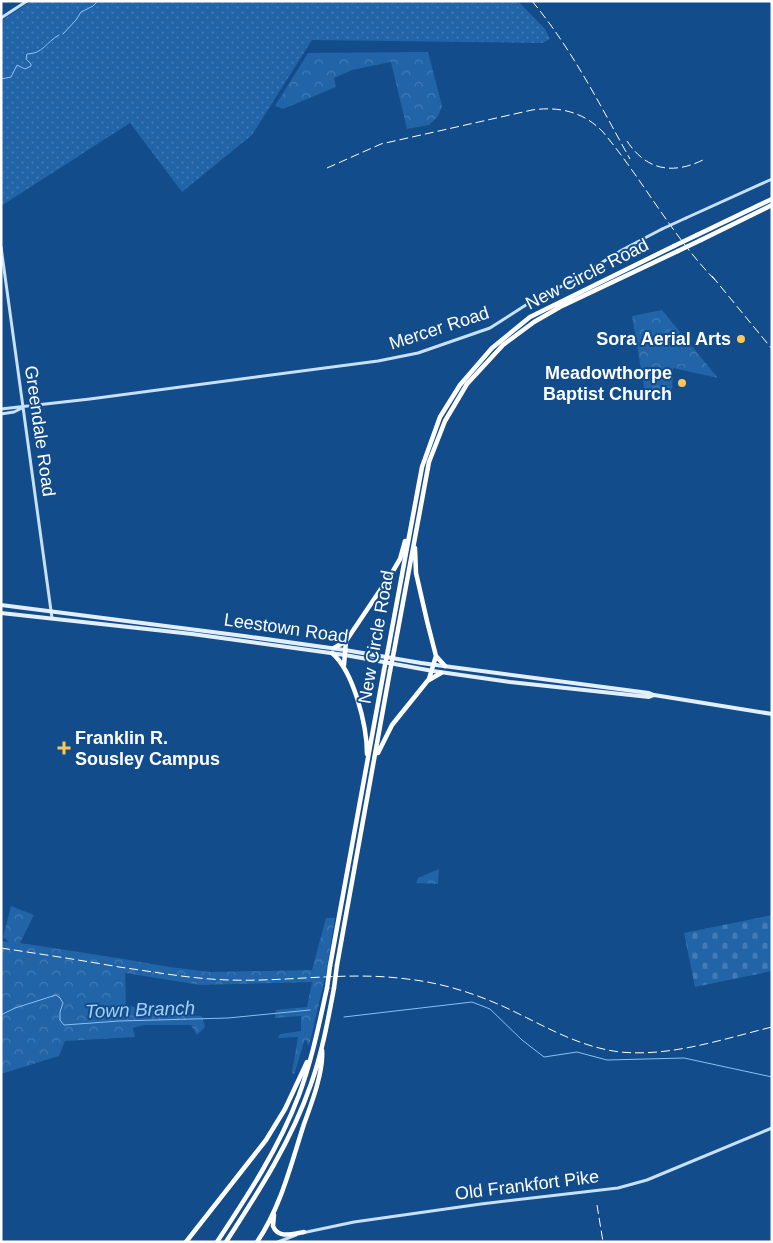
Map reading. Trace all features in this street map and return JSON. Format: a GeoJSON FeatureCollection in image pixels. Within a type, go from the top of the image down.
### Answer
{"type":"FeatureCollection","features":[{"type":"Feature","properties":{"kind":"highway","name":"New Circle Road"},"geometry":{"type":"LineString","coordinates":[[217,1242],[256,1181],[282,1134],[298,1098],[312,1054],[327,988],[366,768],[387,671],[394,651],[429,462],[439,434],[459,396],[492,355],[534,322],[678,251],[699,237],[772,199]]}},
{"type":"Feature","properties":{"kind":"highway","name":"New Circle Road"},"geometry":{"type":"LineString","coordinates":[[226,1242],[286,1146],[311,1084],[322,1046],[374,761],[387,671],[388,650],[411,520],[425,457],[440,417],[460,384],[481,358],[504,337],[530,318],[674,246],[772,205]]}},
{"type":"Feature","properties":{"kind":"highway"},"geometry":{"type":"LineString","coordinates":[[374,761],[392,725],[433,671],[436,656],[416,573],[414,558],[417,519]]}},
{"type":"Feature","properties":{"kind":"highway"},"geometry":{"type":"LineString","coordinates":[[366,768],[365,725],[344,666],[333,651],[346,640],[397,565],[411,520]]}},
{"type":"Feature","properties":{"kind":"highway"},"geometry":{"type":"LineString","coordinates":[[344,666],[346,640]]}},
{"type":"Feature","properties":{"kind":"highway"},"geometry":{"type":"LineString","coordinates":[[436,656],[445,666]]}},
{"type":"Feature","properties":{"kind":"highway"},"geometry":{"type":"LineString","coordinates":[[426,682],[441,672]]}},
{"type":"Feature","properties":{"kind":"highway"},"geometry":{"type":"LineString","coordinates":[[257,1242],[282,1194],[311,1102],[322,1060],[322,1046]]}},
{"type":"Feature","properties":{"kind":"highway"},"geometry":{"type":"LineString","coordinates":[[187,1241],[270,1134],[285,1109],[312,1054]]}},
{"type":"Feature","properties":{"kind":"highway"},"geometry":{"type":"LineString","coordinates":[[274,1211],[273,1226],[276,1232],[283,1235],[304,1232]]}},
{"type":"Feature","properties":{"kind":"main road","name":"Leestown Road"},"geometry":{"type":"LineString","coordinates":[[1,605],[333,651]]}},
{"type":"Feature","properties":{"kind":"main road","name":"Leestown Road"},"geometry":{"type":"LineString","coordinates":[[1,612],[345,652],[649,693],[654,696]]}},
{"type":"Feature","properties":{"kind":"main road","name":"Leestown Road"},"geometry":{"type":"LineString","coordinates":[[345,652],[433,671],[510,682],[654,696],[772,714]]}},
{"type":"Feature","properties":{"kind":"street"},"geometry":{"type":"LineString","coordinates":[[1,18],[27,1]]}},
{"type":"Feature","properties":{"kind":"street","name":"Mercer Road"},"geometry":{"type":"LineString","coordinates":[[1,410],[378,361],[416,354],[490,328],[529,303],[572,281],[622,250],[662,229],[772,179]]}},
{"type":"Feature","properties":{"kind":"street","name":"Greendale Road"},"geometry":{"type":"LineString","coordinates":[[1,247],[52,618]]}},
{"type":"Feature","properties":{"kind":"street","name":"Mercer Road"},"geometry":{"type":"LineString","coordinates":[[1,414],[14,412],[22,408]]}},
{"type":"Feature","properties":{"kind":"street","name":"Old Frankfort Pike"},"geometry":{"type":"LineString","coordinates":[[278,1242],[304,1232],[354,1222],[481,1204],[618,1188],[643,1182],[772,1128]]}},
{"type":"Feature","properties":{"kind":"green space"},"geometry":{"type":"Polygon","coordinates":[[[31,1],[518,1],[545,29],[550,39],[542,43],[312,40],[252,135],[182,192],[130,123],[1,206],[1,21],[31,1]]]}},
{"type":"Feature","properties":{"kind":"green space"},"geometry":{"type":"Polygon","coordinates":[[[428,52],[442,106],[438,116],[429,125],[407,129],[391,62],[352,70],[334,78],[336,87],[283,109],[275,106],[308,53],[428,52]]]}},
{"type":"Feature","properties":{"kind":"green space"},"geometry":{"type":"Polygon","coordinates":[[[662,310],[718,378],[673,368],[672,395],[646,399],[632,316],[662,310]]]}},
{"type":"Feature","properties":{"kind":"green space"},"geometry":{"type":"Polygon","coordinates":[[[674,333],[690,358],[685,364],[658,361],[662,344],[674,333]]]}},
{"type":"Feature","properties":{"kind":"green space"},"geometry":{"type":"Polygon","coordinates":[[[439,869],[438,884],[416,883],[418,878],[439,869]]]}},
{"type":"Feature","properties":{"kind":"green space"},"geometry":{"type":"Polygon","coordinates":[[[11,906],[34,915],[20,943],[210,972],[312,970],[326,918],[335,918],[326,973],[309,1046],[305,1039],[294,1075],[292,1072],[298,1037],[278,1038],[280,1034],[301,1031],[301,1016],[275,1018],[276,1010],[307,1007],[312,982],[201,985],[125,973],[126,1005],[158,1013],[202,1016],[205,1027],[197,1035],[191,1025],[144,1025],[133,1028],[135,1037],[65,1041],[59,1056],[1,1074],[1,941],[9,942],[3,937],[11,906]]]}},
{"type":"Feature","properties":{"kind":"green space"},"geometry":{"type":"Polygon","coordinates":[[[772,915],[772,971],[695,987],[684,933],[772,915]]]}},
{"type":"Feature","properties":{"kind":"waterway"},"geometry":{"type":"LineString","coordinates":[[63,34],[81,12],[98,1]]}},
{"type":"Feature","properties":{"kind":"waterway"},"geometry":{"type":"LineString","coordinates":[[1,79],[11,77],[17,65],[25,69],[31,66],[26,59],[27,54],[41,50],[59,35]]}},
{"type":"Feature","properties":{"kind":"waterway","name":"Town Branch"},"geometry":{"type":"LineString","coordinates":[[1,1015],[15,1008],[56,995],[63,1003],[60,1020],[64,1025],[119,1021],[228,1018],[310,1010]]}},
{"type":"Feature","properties":{"kind":"waterway","name":"Town Branch"},"geometry":{"type":"LineString","coordinates":[[344,1017],[472,1002],[490,1009],[522,1040],[544,1057],[577,1052],[607,1060],[684,1058],[772,1077]]}},
{"type":"Feature","properties":{"kind":"railway"},"geometry":{"type":"LineString","coordinates":[[532,1],[573,58],[630,159]]}},
{"type":"Feature","properties":{"kind":"railway"},"geometry":{"type":"LineString","coordinates":[[327,168],[381,144],[532,110],[552,109],[570,112],[588,120],[603,132],[618,150],[671,227],[716,281]]}},
{"type":"Feature","properties":{"kind":"railway"},"geometry":{"type":"LineString","coordinates":[[627,141],[634,151],[651,164],[660,167],[681,167],[703,160]]}},
{"type":"Feature","properties":{"kind":"railway"},"geometry":{"type":"LineString","coordinates":[[712,276],[772,349]]}},
{"type":"Feature","properties":{"kind":"railway"},"geometry":{"type":"LineString","coordinates":[[1,948],[187,977],[251,980],[362,976],[421,981],[475,995],[578,1041],[605,1050],[620,1052],[658,1052],[697,1046],[772,1027]]}},
{"type":"Feature","properties":{"kind":"railway"},"geometry":{"type":"LineString","coordinates":[[597,1205],[603,1242]]}},
{"type":"Feature","properties":{"kind":"place","name":"Sora Aerial Arts"},"geometry":{"type":"Point","coordinates":[741,339]}},
{"type":"Feature","properties":{"kind":"place","name":"Meadowthorpe Baptist Church"},"geometry":{"type":"Point","coordinates":[682,383]}},
{"type":"Feature","properties":{"kind":"place","name":"Franklin R. Sousley Campus"},"geometry":{"type":"Point","coordinates":[64,748]}}]}
